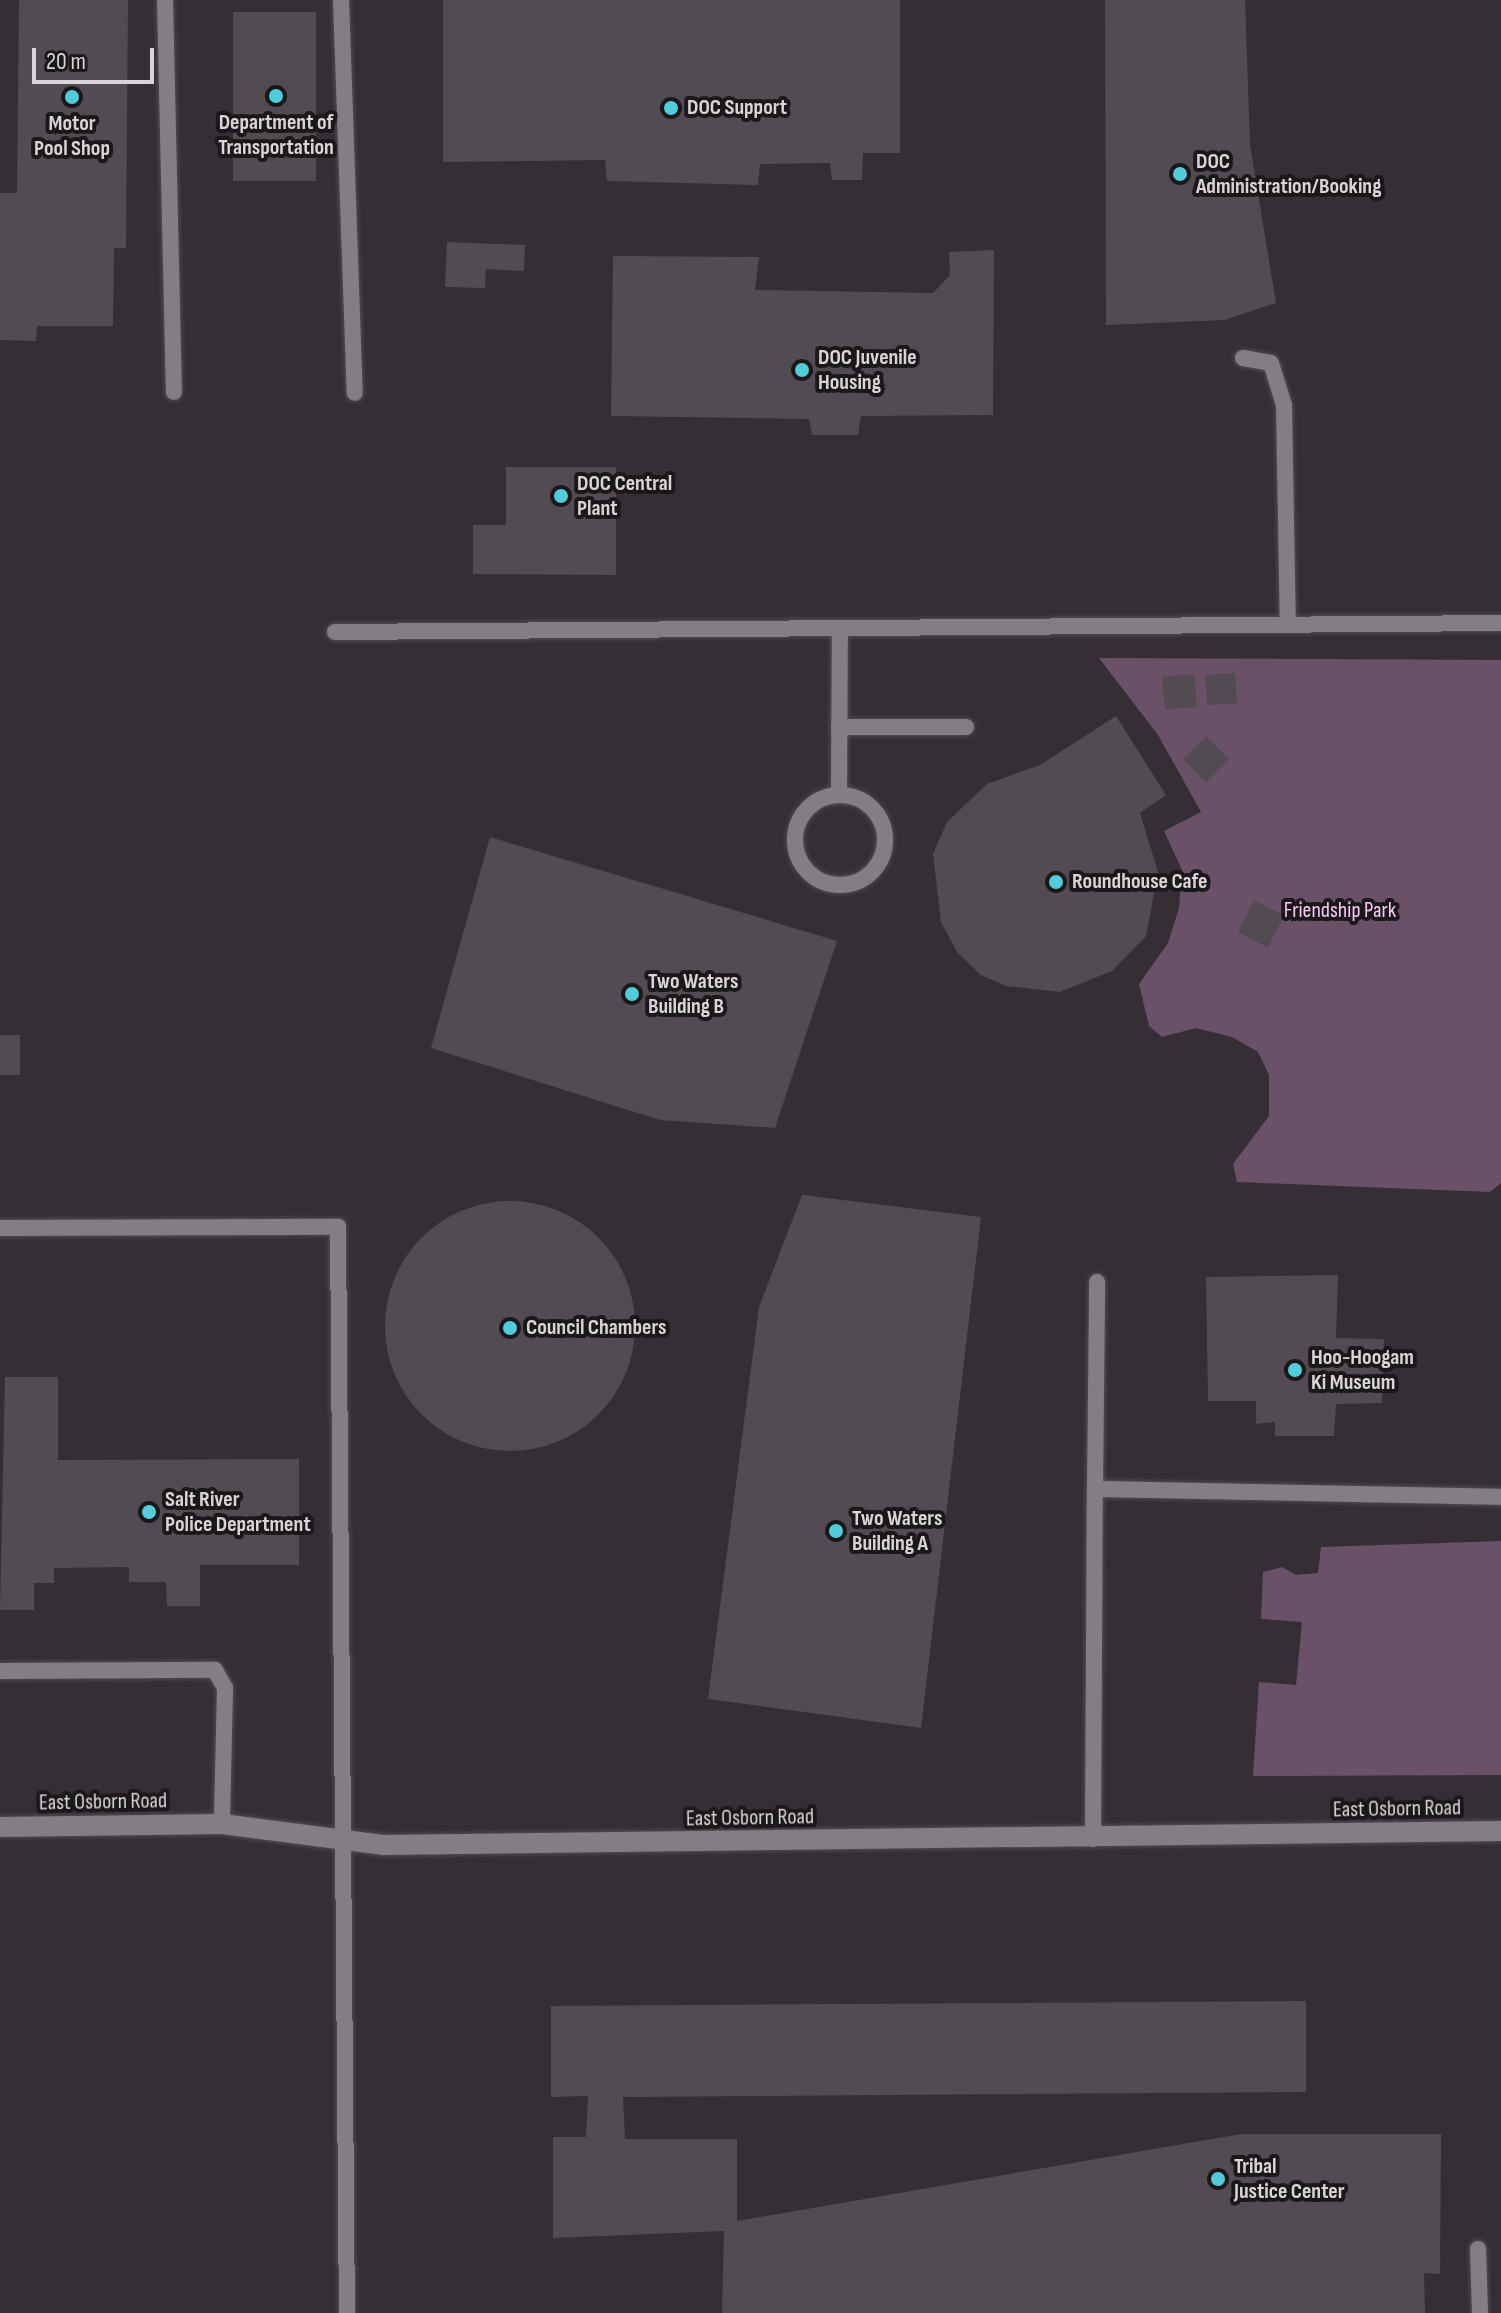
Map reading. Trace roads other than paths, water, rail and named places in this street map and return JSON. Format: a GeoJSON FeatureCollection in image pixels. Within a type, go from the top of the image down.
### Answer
{"type":"FeatureCollection","features":[{"type":"Feature","properties":{"kind":"street","name":"East Osborn Road"},"geometry":{"type":"LineString","coordinates":[[0,1827],[222,1824],[383,1845],[1093,1839],[1501,1831]]}},
{"type":"Feature","properties":{"kind":"lane"},"geometry":{"type":"LineString","coordinates":[[165,0],[174,392]]}},
{"type":"Feature","properties":{"kind":"lane"},"geometry":{"type":"LineString","coordinates":[[341,0],[355,393]]}},
{"type":"Feature","properties":{"kind":"lane"},"geometry":{"type":"LineString","coordinates":[[1243,358],[1271,363],[1284,405],[1288,625]]}},
{"type":"Feature","properties":{"kind":"lane"},"geometry":{"type":"LineString","coordinates":[[335,632],[1501,623]]}},
{"type":"Feature","properties":{"kind":"lane"},"geometry":{"type":"LineString","coordinates":[[839,795],[840,628]]}},
{"type":"Feature","properties":{"kind":"lane"},"geometry":{"type":"LineString","coordinates":[[839,727],[966,727]]}},
{"type":"Feature","properties":{"kind":"lane"},"geometry":{"type":"LineString","coordinates":[[839,795],[868,804],[885,830],[881,861],[844,886],[816,879],[794,843],[802,815],[839,795]]}},
{"type":"Feature","properties":{"kind":"lane"},"geometry":{"type":"LineString","coordinates":[[0,1228],[338,1227],[347,2313]]}},
{"type":"Feature","properties":{"kind":"lane"},"geometry":{"type":"LineString","coordinates":[[1093,1839],[1097,1282]]}},
{"type":"Feature","properties":{"kind":"lane"},"geometry":{"type":"LineString","coordinates":[[1095,1489],[1501,1497]]}},
{"type":"Feature","properties":{"kind":"lane"},"geometry":{"type":"LineString","coordinates":[[0,1671],[215,1670],[225,1688],[222,1824]]}},
{"type":"Feature","properties":{"kind":"lane"},"geometry":{"type":"LineString","coordinates":[[1478,2249],[1480,2313]]}},
{"type":"Feature","properties":{"kind":"place","name":"Department of Transportation"},"geometry":{"type":"Point","coordinates":[276,96]}},
{"type":"Feature","properties":{"kind":"place","name":"Motor Pool Shop"},"geometry":{"type":"Point","coordinates":[72,97]}},
{"type":"Feature","properties":{"kind":"place","name":"DOC Support"},"geometry":{"type":"Point","coordinates":[671,108]}},
{"type":"Feature","properties":{"kind":"place","name":"DOC Administration/Booking"},"geometry":{"type":"Point","coordinates":[1180,174]}},
{"type":"Feature","properties":{"kind":"place","name":"DOC Juvenile Housing"},"geometry":{"type":"Point","coordinates":[802,370]}},
{"type":"Feature","properties":{"kind":"place","name":"DOC Central Plant"},"geometry":{"type":"Point","coordinates":[561,496]}},
{"type":"Feature","properties":{"kind":"place","name":"Roundhouse Cafe"},"geometry":{"type":"Point","coordinates":[1056,882]}},
{"type":"Feature","properties":{"kind":"place","name":"Two Waters Building B"},"geometry":{"type":"Point","coordinates":[632,994]}},
{"type":"Feature","properties":{"kind":"place","name":"Council Chambers"},"geometry":{"type":"Point","coordinates":[510,1328]}},
{"type":"Feature","properties":{"kind":"place","name":"Hoo-Hoogam Ki Museum"},"geometry":{"type":"Point","coordinates":[1295,1370]}},
{"type":"Feature","properties":{"kind":"place","name":"Salt River Police Department"},"geometry":{"type":"Point","coordinates":[149,1512]}},
{"type":"Feature","properties":{"kind":"place","name":"Two Waters Building A"},"geometry":{"type":"Point","coordinates":[836,1531]}},
{"type":"Feature","properties":{"kind":"place","name":"Tribal Justice Center"},"geometry":{"type":"Point","coordinates":[1218,2179]}},
{"type":"Feature","properties":{"kind":"park label","name":"Friendship Park"},"geometry":{"type":"Point","coordinates":[1340,911]}}]}
